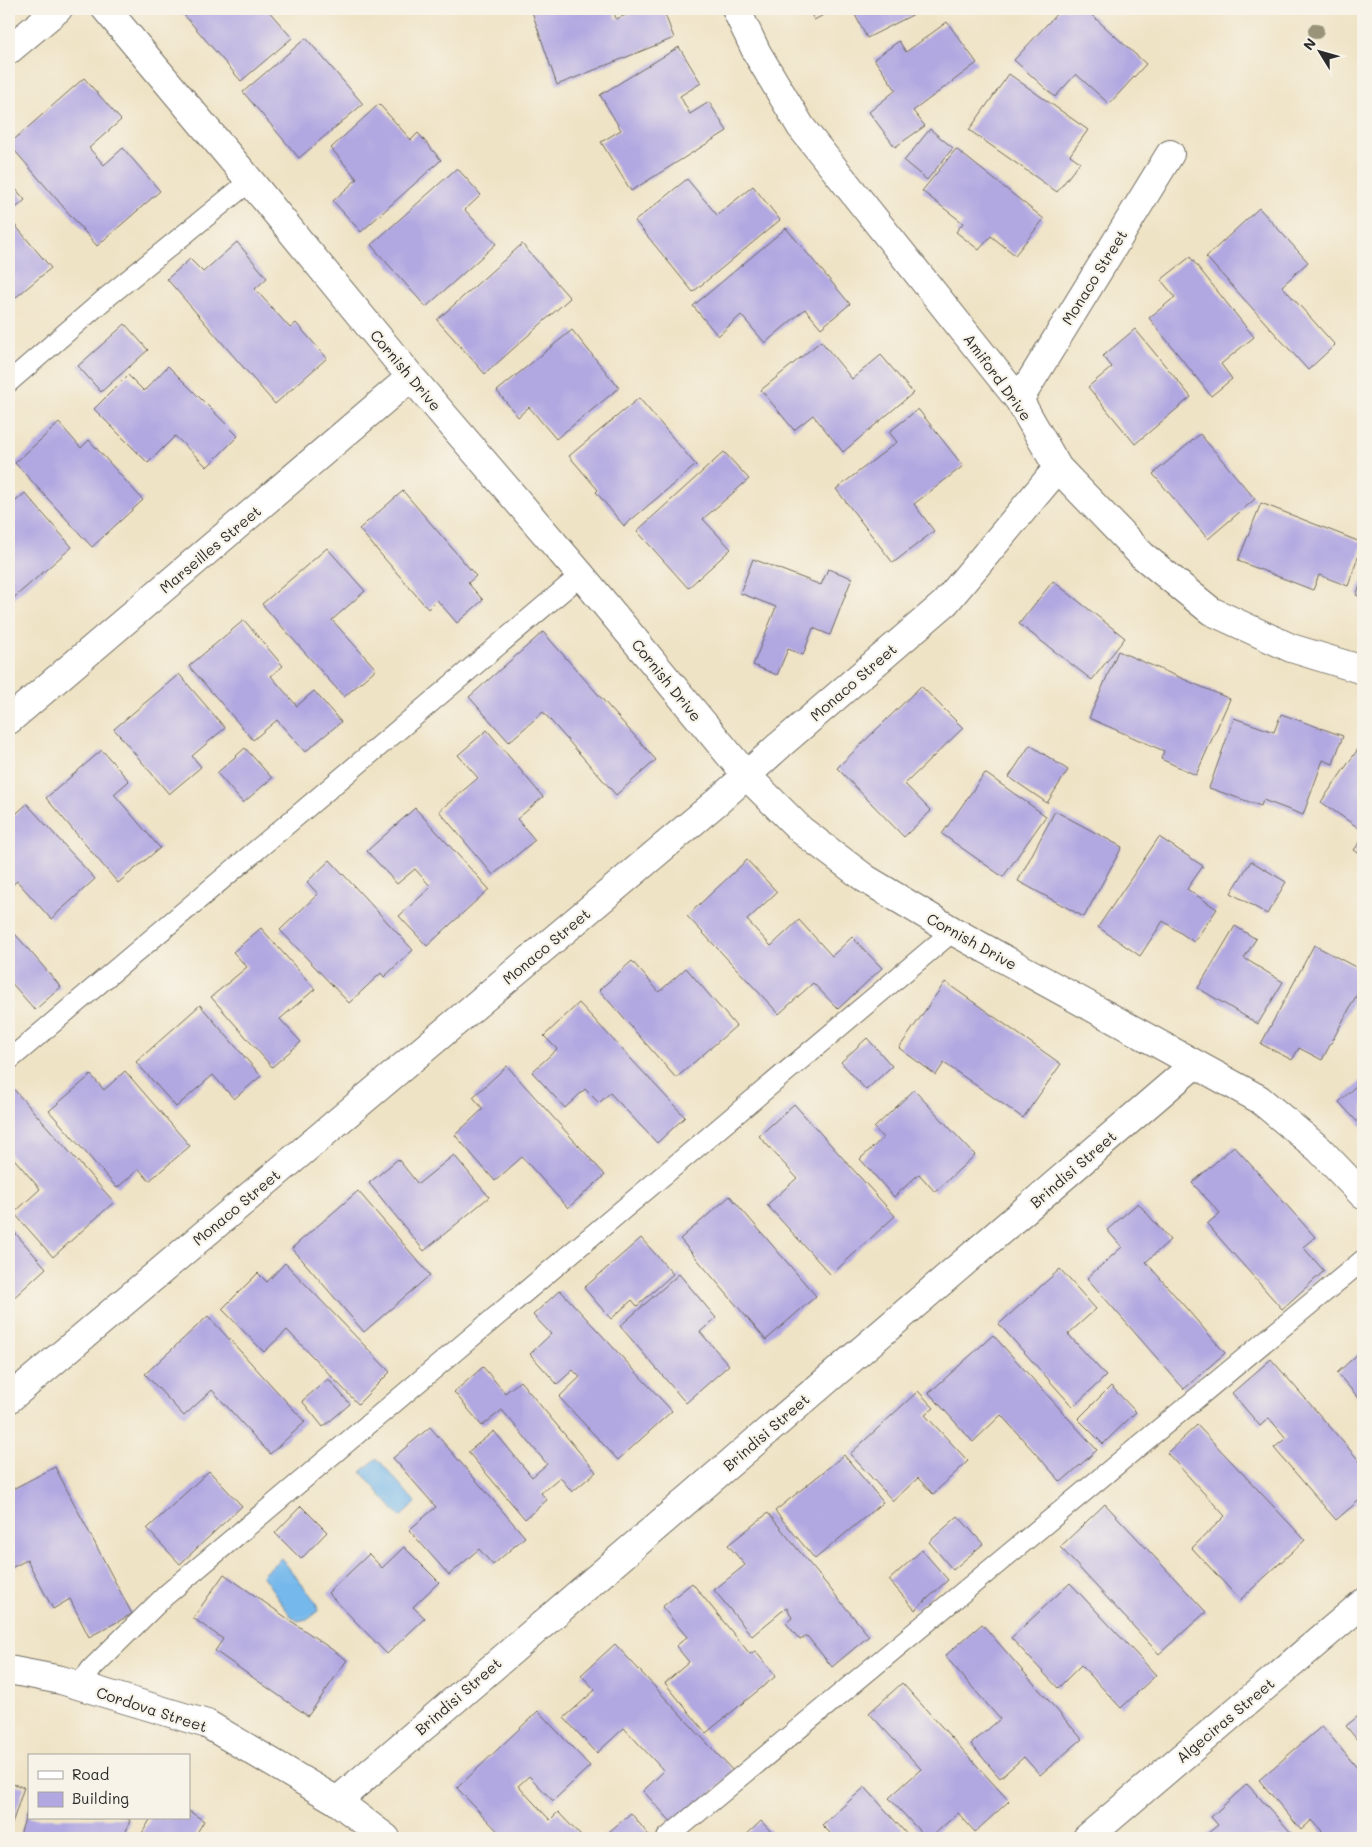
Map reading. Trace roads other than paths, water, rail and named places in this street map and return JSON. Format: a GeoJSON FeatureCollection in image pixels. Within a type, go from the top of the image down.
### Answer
{"type":"FeatureCollection","features":[{"type":"Feature","properties":{"kind":"street"},"geometry":{"type":"LineString","coordinates":[[9,50],[58,9]]}},
{"type":"Feature","properties":{"kind":"street","name":"Cornish Drive"},"geometry":{"type":"LineString","coordinates":[[106,9],[411,377],[581,575],[746,775],[801,830],[866,880],[953,931],[1258,1099],[1319,1150],[1363,1195]]}},
{"type":"Feature","properties":{"kind":"street","name":"Amiford Drive"},"geometry":{"type":"LineString","coordinates":[[736,9],[757,53],[801,127],[1018,400],[1058,468],[1142,555],[1211,611],[1291,648],[1363,670]]}},
{"type":"Feature","properties":{"kind":"street","name":"Monaco Street"},"geometry":{"type":"LineString","coordinates":[[1018,400],[1170,154]]}},
{"type":"Feature","properties":{"kind":"street","name":"Marseilles Street"},"geometry":{"type":"LineString","coordinates":[[9,720],[411,377]]}},
{"type":"Feature","properties":{"kind":"street","name":"Monaco Street"},"geometry":{"type":"LineString","coordinates":[[9,1398],[710,807],[945,603],[1058,468]]}},
{"type":"Feature","properties":{"kind":"street","name":"Brindisi Street"},"geometry":{"type":"LineString","coordinates":[[336,1801],[1195,1064]]}},
{"type":"Feature","properties":{"kind":"street","name":"Algeciras Street"},"geometry":{"type":"LineString","coordinates":[[1087,1838],[1363,1603]]}},
{"type":"Feature","properties":{"kind":"street","name":"Cordova Street"},"geometry":{"type":"LineString","coordinates":[[9,1670],[61,1680],[207,1724],[336,1801],[386,1838]]}},
{"type":"Feature","properties":{"kind":"lane"},"geometry":{"type":"LineString","coordinates":[[9,382],[106,298],[250,181]]}},
{"type":"Feature","properties":{"kind":"lane"},"geometry":{"type":"LineString","coordinates":[[9,1060],[581,575]]}},
{"type":"Feature","properties":{"kind":"lane"},"geometry":{"type":"LineString","coordinates":[[79,1686],[92,1668],[166,1595],[953,931]]}},
{"type":"Feature","properties":{"kind":"lane"},"geometry":{"type":"LineString","coordinates":[[667,1838],[1363,1260]]}},
{"type":"Feature","properties":{"kind":"water"},"geometry":{"type":"Polygon","coordinates":[[[377,1458],[416,1503],[400,1517],[361,1472],[377,1458]]]}},
{"type":"Feature","properties":{"kind":"water"},"geometry":{"type":"Polygon","coordinates":[[[281,1558],[316,1602],[318,1611],[307,1619],[298,1621],[290,1615],[262,1575],[281,1558]]]}}]}
